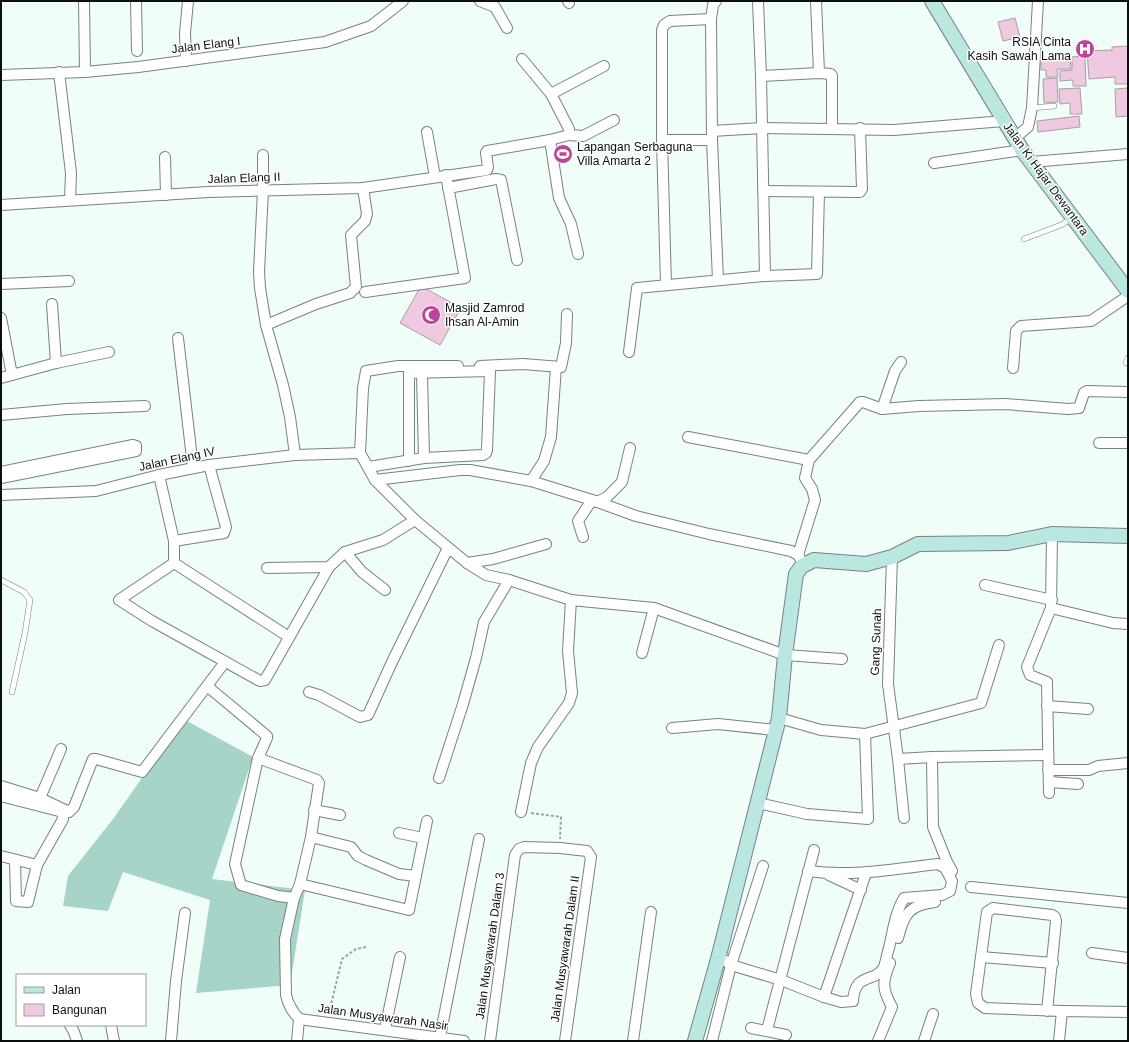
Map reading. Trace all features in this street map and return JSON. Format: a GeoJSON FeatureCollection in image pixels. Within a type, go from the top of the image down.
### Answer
{"type":"FeatureCollection","features":[{"type":"Feature","properties":{"kind":"street"},"geometry":{"type":"LineString","coordinates":[[84,1],[85,72]]}},
{"type":"Feature","properties":{"kind":"street"},"geometry":{"type":"LineString","coordinates":[[136,1],[137,51]]}},
{"type":"Feature","properties":{"kind":"street"},"geometry":{"type":"LineString","coordinates":[[186,61],[188,1]]}},
{"type":"Feature","properties":{"kind":"street","name":"Jalan Elang I"},"geometry":{"type":"LineString","coordinates":[[1,75],[85,72],[186,61],[325,42],[371,26],[403,1]]}},
{"type":"Feature","properties":{"kind":"street"},"geometry":{"type":"LineString","coordinates":[[480,1],[495,7],[507,28]]}},
{"type":"Feature","properties":{"kind":"street"},"geometry":{"type":"LineString","coordinates":[[716,1],[713,5],[711,19],[712,135],[718,280]]}},
{"type":"Feature","properties":{"kind":"street"},"geometry":{"type":"LineString","coordinates":[[758,1],[765,276]]}},
{"type":"Feature","properties":{"kind":"street"},"geometry":{"type":"LineString","coordinates":[[816,1],[819,73]]}},
{"type":"Feature","properties":{"kind":"street","name":"Jalan Ki Hajar Dewantara"},"geometry":{"type":"LineString","coordinates":[[932,1],[1018,144],[1073,217],[1124,276],[1128,291]]}},
{"type":"Feature","properties":{"kind":"street"},"geometry":{"type":"LineString","coordinates":[[934,163],[1018,144],[1028,127],[1032,108],[1038,1]]}},
{"type":"Feature","properties":{"kind":"street"},"geometry":{"type":"LineString","coordinates":[[666,285],[662,140],[663,27],[670,21],[711,19]]}},
{"type":"Feature","properties":{"kind":"street"},"geometry":{"type":"LineString","coordinates":[[522,59],[551,94],[569,129],[569,135]]}},
{"type":"Feature","properties":{"kind":"street"},"geometry":{"type":"LineString","coordinates":[[551,94],[604,66]]}},
{"type":"Feature","properties":{"kind":"street"},"geometry":{"type":"LineString","coordinates":[[59,72],[71,173],[70,200]]}},
{"type":"Feature","properties":{"kind":"street"},"geometry":{"type":"LineString","coordinates":[[761,76],[828,73],[832,76],[832,128]]}},
{"type":"Feature","properties":{"kind":"street"},"geometry":{"type":"LineString","coordinates":[[578,254],[572,224],[559,198],[550,140],[569,135],[583,136],[614,120]]}},
{"type":"Feature","properties":{"kind":"street"},"geometry":{"type":"LineString","coordinates":[[662,140],[762,128],[860,128],[894,130],[1004,121]]}},
{"type":"Feature","properties":{"kind":"street"},"geometry":{"type":"LineString","coordinates":[[763,191],[861,192],[860,128]]}},
{"type":"Feature","properties":{"kind":"street"},"geometry":{"type":"LineString","coordinates":[[427,132],[435,177]]}},
{"type":"Feature","properties":{"kind":"street","name":"Jalan Elang II"},"geometry":{"type":"LineString","coordinates":[[1,205],[166,195],[263,187],[363,188],[486,170],[488,167],[487,151],[550,140]]}},
{"type":"Feature","properties":{"kind":"street"},"geometry":{"type":"LineString","coordinates":[[1031,162],[1128,154]]}},
{"type":"Feature","properties":{"kind":"street"},"geometry":{"type":"LineString","coordinates":[[262,155],[263,187],[259,272],[260,288],[266,325],[290,417],[295,455]]}},
{"type":"Feature","properties":{"kind":"street"},"geometry":{"type":"LineString","coordinates":[[165,157],[166,195]]}},
{"type":"Feature","properties":{"kind":"street"},"geometry":{"type":"LineString","coordinates":[[365,292],[465,278],[446,175]]}},
{"type":"Feature","properties":{"kind":"street"},"geometry":{"type":"LineString","coordinates":[[448,188],[496,178],[501,180],[517,260]]}},
{"type":"Feature","properties":{"kind":"street"},"geometry":{"type":"LineString","coordinates":[[263,187],[302,182]]}},
{"type":"Feature","properties":{"kind":"street"},"geometry":{"type":"LineString","coordinates":[[266,325],[316,304],[350,293],[356,287],[351,235],[365,221],[367,214],[363,188]]}},
{"type":"Feature","properties":{"kind":"street"},"geometry":{"type":"LineString","coordinates":[[629,352],[637,288],[765,276],[817,274],[819,192]]}},
{"type":"Feature","properties":{"kind":"street"},"geometry":{"type":"LineString","coordinates":[[1,284],[69,281]]}},
{"type":"Feature","properties":{"kind":"street"},"geometry":{"type":"LineString","coordinates":[[1013,368],[1016,331],[1021,326],[1091,321],[1128,296]]}},
{"type":"Feature","properties":{"kind":"street"},"geometry":{"type":"LineString","coordinates":[[52,304],[56,363]]}},
{"type":"Feature","properties":{"kind":"street"},"geometry":{"type":"LineString","coordinates":[[567,314],[566,343],[561,366],[556,367],[523,364],[398,366],[366,372],[363,388],[360,453],[375,480],[415,520],[467,563],[486,575],[509,580],[571,600],[654,608],[785,655],[842,658]]}},
{"type":"Feature","properties":{"kind":"street"},"geometry":{"type":"LineString","coordinates":[[1,318],[12,374]]}},
{"type":"Feature","properties":{"kind":"street"},"geometry":{"type":"LineString","coordinates":[[178,338],[193,467]]}},
{"type":"Feature","properties":{"kind":"street"},"geometry":{"type":"LineString","coordinates":[[1,378],[56,363],[109,352]]}},
{"type":"Feature","properties":{"kind":"street"},"geometry":{"type":"LineString","coordinates":[[882,409],[895,371],[902,362]]}},
{"type":"Feature","properties":{"kind":"street"},"geometry":{"type":"LineString","coordinates":[[531,482],[544,461],[551,437],[556,367]]}},
{"type":"Feature","properties":{"kind":"street"},"geometry":{"type":"LineString","coordinates":[[368,467],[410,461],[424,458],[486,453],[490,371],[422,374],[409,373],[410,461]]}},
{"type":"Feature","properties":{"kind":"street"},"geometry":{"type":"LineString","coordinates":[[422,374],[424,458]]}},
{"type":"Feature","properties":{"kind":"street"},"geometry":{"type":"LineString","coordinates":[[712,1041],[722,962],[777,724],[796,574],[815,500],[812,489],[805,478],[809,460],[860,402],[882,409],[919,406],[1005,404],[1079,408],[1084,393],[1087,391],[1128,392]]}},
{"type":"Feature","properties":{"kind":"street"},"geometry":{"type":"LineString","coordinates":[[1,415],[68,409],[145,406]]}},
{"type":"Feature","properties":{"kind":"street"},"geometry":{"type":"LineString","coordinates":[[688,437],[809,460]]}},
{"type":"Feature","properties":{"kind":"street"},"geometry":{"type":"LineString","coordinates":[[1099,443],[1128,443]]}},
{"type":"Feature","properties":{"kind":"street"},"geometry":{"type":"LineString","coordinates":[[1,472],[133,445],[137,448],[136,451],[1,478]]}},
{"type":"Feature","properties":{"kind":"street"},"geometry":{"type":"LineString","coordinates":[[583,537],[578,521],[594,501],[607,497],[622,482],[630,448]]}},
{"type":"Feature","properties":{"kind":"street","name":"Jalan Elang IV"},"geometry":{"type":"LineString","coordinates":[[1,495],[96,491],[193,467],[295,455],[360,453]]}},
{"type":"Feature","properties":{"kind":"street"},"geometry":{"type":"LineString","coordinates":[[174,541],[225,531],[226,527],[209,465]]}},
{"type":"Feature","properties":{"kind":"street"},"geometry":{"type":"LineString","coordinates":[[375,480],[465,470],[531,482],[594,501],[636,516],[709,534],[791,551],[800,560],[866,564],[892,557],[918,544],[1008,542],[1052,534],[1128,536]]}},
{"type":"Feature","properties":{"kind":"street"},"geometry":{"type":"LineString","coordinates":[[159,475],[174,541],[174,563]]}},
{"type":"Feature","properties":{"kind":"street"},"geometry":{"type":"LineString","coordinates":[[174,563],[119,600],[152,621],[260,681],[265,680],[329,567],[346,552],[383,540],[415,520]]}},
{"type":"Feature","properties":{"kind":"street"},"geometry":{"type":"LineString","coordinates":[[1049,793],[1047,682],[1030,675],[1027,667],[1052,604],[1052,534]]}},
{"type":"Feature","properties":{"kind":"street"},"geometry":{"type":"LineString","coordinates":[[467,563],[493,559],[546,544]]}},
{"type":"Feature","properties":{"kind":"street"},"geometry":{"type":"LineString","coordinates":[[309,692],[360,717],[368,715],[392,662],[448,548]]}},
{"type":"Feature","properties":{"kind":"street"},"geometry":{"type":"LineString","coordinates":[[346,552],[362,572],[385,590]]}},
{"type":"Feature","properties":{"kind":"street","name":"Gang Sunah"},"geometry":{"type":"LineString","coordinates":[[892,557],[888,684],[904,818]]}},
{"type":"Feature","properties":{"kind":"street"},"geometry":{"type":"LineString","coordinates":[[174,563],[289,637]]}},
{"type":"Feature","properties":{"kind":"street"},"geometry":{"type":"LineString","coordinates":[[267,568],[329,567]]}},
{"type":"Feature","properties":{"kind":"street"},"geometry":{"type":"LineString","coordinates":[[439,778],[463,704],[484,622],[509,580]]}},
{"type":"Feature","properties":{"kind":"street"},"geometry":{"type":"LineString","coordinates":[[985,585],[1113,623],[1128,624]]}},
{"type":"Feature","properties":{"kind":"street"},"geometry":{"type":"LineString","coordinates":[[521,812],[531,763],[538,747],[569,703],[572,696],[568,651],[571,600]]}},
{"type":"Feature","properties":{"kind":"street"},"geometry":{"type":"LineString","coordinates":[[642,653],[654,608]]}},
{"type":"Feature","properties":{"kind":"street"},"geometry":{"type":"LineString","coordinates":[[672,728],[718,724],[777,724],[865,734],[981,703],[999,645]]}},
{"type":"Feature","properties":{"kind":"street"},"geometry":{"type":"LineString","coordinates":[[1,786],[40,798],[69,812],[74,807],[93,759],[96,758],[142,772],[225,662]]}},
{"type":"Feature","properties":{"kind":"street"},"geometry":{"type":"LineString","coordinates":[[207,686],[267,736],[258,758],[235,864],[242,886],[278,896],[294,898]]}},
{"type":"Feature","properties":{"kind":"street"},"geometry":{"type":"LineString","coordinates":[[1047,706],[1088,709]]}},
{"type":"Feature","properties":{"kind":"street"},"geometry":{"type":"LineString","coordinates":[[758,803],[807,814],[868,818],[865,734]]}},
{"type":"Feature","properties":{"kind":"street"},"geometry":{"type":"LineString","coordinates":[[40,798],[61,749]]}},
{"type":"Feature","properties":{"kind":"street"},"geometry":{"type":"LineString","coordinates":[[898,759],[1048,755]]}},
{"type":"Feature","properties":{"kind":"street"},"geometry":{"type":"LineString","coordinates":[[878,1041],[892,1007],[884,989],[884,976],[892,959],[904,919],[912,908],[922,903],[944,900],[955,894],[957,887],[954,874],[947,862],[932,827],[932,757]]}},
{"type":"Feature","properties":{"kind":"street"},"geometry":{"type":"LineString","coordinates":[[258,758],[317,780],[318,785],[311,837],[300,884],[294,898],[285,939],[286,995],[291,1009],[299,1019],[297,1041]]}},
{"type":"Feature","properties":{"kind":"street"},"geometry":{"type":"LineString","coordinates":[[1048,770],[1090,770],[1098,766],[1128,763]]}},
{"type":"Feature","properties":{"kind":"street"},"geometry":{"type":"LineString","coordinates":[[1049,782],[1078,784]]}},
{"type":"Feature","properties":{"kind":"street"},"geometry":{"type":"LineString","coordinates":[[1,796],[59,811],[63,814],[63,820],[37,865],[28,902],[16,901],[16,860]]}},
{"type":"Feature","properties":{"kind":"street"},"geometry":{"type":"LineString","coordinates":[[314,810],[340,815]]}},
{"type":"Feature","properties":{"kind":"street"},"geometry":{"type":"LineString","coordinates":[[300,884],[408,910],[427,821]]}},
{"type":"Feature","properties":{"kind":"street"},"geometry":{"type":"LineString","coordinates":[[399,833],[423,838]]}},
{"type":"Feature","properties":{"kind":"street"},"geometry":{"type":"LineString","coordinates":[[311,837],[351,847],[358,856],[366,860],[399,874],[416,876]]}},
{"type":"Feature","properties":{"kind":"street"},"geometry":{"type":"LineString","coordinates":[[440,1037],[480,839]]}},
{"type":"Feature","properties":{"kind":"street","name":"Jalan Musyawarah Dalam 3"},"geometry":{"type":"LineString","coordinates":[[490,1041],[516,855],[519,849],[524,847],[560,848]]}},
{"type":"Feature","properties":{"kind":"street","name":"Jalan Musyawarah Dalam II"},"geometry":{"type":"LineString","coordinates":[[560,848],[587,851],[590,855],[591,861],[565,1041]]}},
{"type":"Feature","properties":{"kind":"street"},"geometry":{"type":"LineString","coordinates":[[767,1030],[814,850]]}},
{"type":"Feature","properties":{"kind":"street"},"geometry":{"type":"LineString","coordinates":[[1,856],[37,865]]}},
{"type":"Feature","properties":{"kind":"street"},"geometry":{"type":"LineString","coordinates":[[722,962],[781,980],[824,997],[841,1002],[853,1001],[854,993],[860,982],[876,975],[884,967],[899,908],[904,898],[942,895],[950,891],[952,881],[945,868],[938,864],[866,873],[826,873],[808,871]]}},
{"type":"Feature","properties":{"kind":"street"},"geometry":{"type":"LineString","coordinates":[[695,1041],[722,962],[763,866]]}},
{"type":"Feature","properties":{"kind":"street"},"geometry":{"type":"LineString","coordinates":[[826,873],[861,890]]}},
{"type":"Feature","properties":{"kind":"street"},"geometry":{"type":"LineString","coordinates":[[824,997],[866,873]]}},
{"type":"Feature","properties":{"kind":"street"},"geometry":{"type":"LineString","coordinates":[[971,887],[1128,903]]}},
{"type":"Feature","properties":{"kind":"street"},"geometry":{"type":"LineString","coordinates":[[1047,1011],[1056,921],[1055,917],[1052,915],[994,908],[987,912],[976,994],[978,1003],[985,1008],[1047,1011],[1128,1012]]}},
{"type":"Feature","properties":{"kind":"street"},"geometry":{"type":"LineString","coordinates":[[633,1041],[651,912]]}},
{"type":"Feature","properties":{"kind":"street"},"geometry":{"type":"LineString","coordinates":[[171,1041],[176,981],[185,913]]}},
{"type":"Feature","properties":{"kind":"street"},"geometry":{"type":"LineString","coordinates":[[1092,953],[1128,958]]}},
{"type":"Feature","properties":{"kind":"street"},"geometry":{"type":"LineString","coordinates":[[385,1029],[400,957]]}},
{"type":"Feature","properties":{"kind":"street"},"geometry":{"type":"LineString","coordinates":[[981,957],[1052,963]]}},
{"type":"Feature","properties":{"kind":"street"},"geometry":{"type":"LineString","coordinates":[[1060,1041],[1062,1011]]}},
{"type":"Feature","properties":{"kind":"street"},"geometry":{"type":"LineString","coordinates":[[924,1041],[933,1014]]}},
{"type":"Feature","properties":{"kind":"street","name":"Jalan Musyawarah Nasir"},"geometry":{"type":"LineString","coordinates":[[299,1019],[385,1029],[464,1041]]}},
{"type":"Feature","properties":{"kind":"street"},"geometry":{"type":"LineString","coordinates":[[71,1026],[77,1041]]}},
{"type":"Feature","properties":{"kind":"street"},"geometry":{"type":"LineString","coordinates":[[111,1026],[114,1041]]}},
{"type":"Feature","properties":{"kind":"street"},"geometry":{"type":"LineString","coordinates":[[751,1028],[786,1034]]}},
{"type":"Feature","properties":{"kind":"lane"},"geometry":{"type":"LineString","coordinates":[[1032,108],[1054,106]]}},
{"type":"Feature","properties":{"kind":"lane"},"geometry":{"type":"LineString","coordinates":[[1024,239],[1061,225],[1073,217]]}},
{"type":"Feature","properties":{"kind":"lane"},"geometry":{"type":"LineString","coordinates":[[1,580],[24,592],[30,600],[12,692]]}},
{"type":"Feature","properties":{"kind":"path"},"geometry":{"type":"LineString","coordinates":[[521,812],[561,817],[560,848]]}},
{"type":"Feature","properties":{"kind":"path"},"geometry":{"type":"LineString","coordinates":[[326,1022],[342,959],[356,949],[366,947]]}},
{"type":"Feature","properties":{"kind":"green space"},"geometry":{"type":"Polygon","coordinates":[[[185,720],[253,757],[212,879],[305,890],[290,985],[196,993],[210,900],[123,872],[108,911],[63,906],[68,876],[113,819],[185,720]]]}},
{"type":"Feature","properties":{"kind":"building"},"geometry":{"type":"Polygon","coordinates":[[[1015,18],[1020,37],[1003,41],[998,22],[1015,18]]]}},
{"type":"Feature","properties":{"kind":"building"},"geometry":{"type":"Polygon","coordinates":[[[1128,46],[1128,84],[1115,84],[1115,77],[1089,79],[1087,51],[1112,50],[1112,47],[1128,46]]]}},
{"type":"Feature","properties":{"kind":"building"},"geometry":{"type":"Polygon","coordinates":[[[1085,56],[1086,86],[1073,86],[1073,80],[1060,81],[1060,71],[1072,70],[1072,57],[1085,56]]]}},
{"type":"Feature","properties":{"kind":"building"},"geometry":{"type":"Polygon","coordinates":[[[1070,57],[1071,69],[1057,69],[1058,77],[1046,77],[1046,70],[1041,70],[1041,59],[1070,57]]]}},
{"type":"Feature","properties":{"kind":"building"},"geometry":{"type":"Polygon","coordinates":[[[1057,78],[1058,102],[1044,103],[1043,79],[1057,78]]]}},
{"type":"Feature","properties":{"kind":"building"},"geometry":{"type":"Polygon","coordinates":[[[1080,88],[1082,114],[1070,114],[1070,103],[1060,104],[1059,89],[1080,88]]]}},
{"type":"Feature","properties":{"kind":"building"},"geometry":{"type":"Polygon","coordinates":[[[1128,88],[1128,116],[1116,117],[1115,89],[1128,88]]]}},
{"type":"Feature","properties":{"kind":"building"},"geometry":{"type":"Polygon","coordinates":[[[1079,116],[1080,127],[1038,132],[1037,121],[1079,116]]]}},
{"type":"Feature","properties":{"kind":"building","name":"Masjid Zamrod Ihsan Al-Amin"},"geometry":{"type":"Polygon","coordinates":[[[421,286],[461,308],[440,345],[400,323],[421,286]]]}},
{"type":"Feature","properties":{"kind":"place","name":"RSIA Cinta Kasih Sawah Lama"},"geometry":{"type":"Point","coordinates":[1085,49]}},
{"type":"Feature","properties":{"kind":"place","name":"Lapangan Serbaguna Villa Amarta 2"},"geometry":{"type":"Point","coordinates":[563,154]}},
{"type":"Feature","properties":{"kind":"place","name":"Masjid Zamrod Ihsan Al-Amin"},"geometry":{"type":"Point","coordinates":[431,315]}}]}
